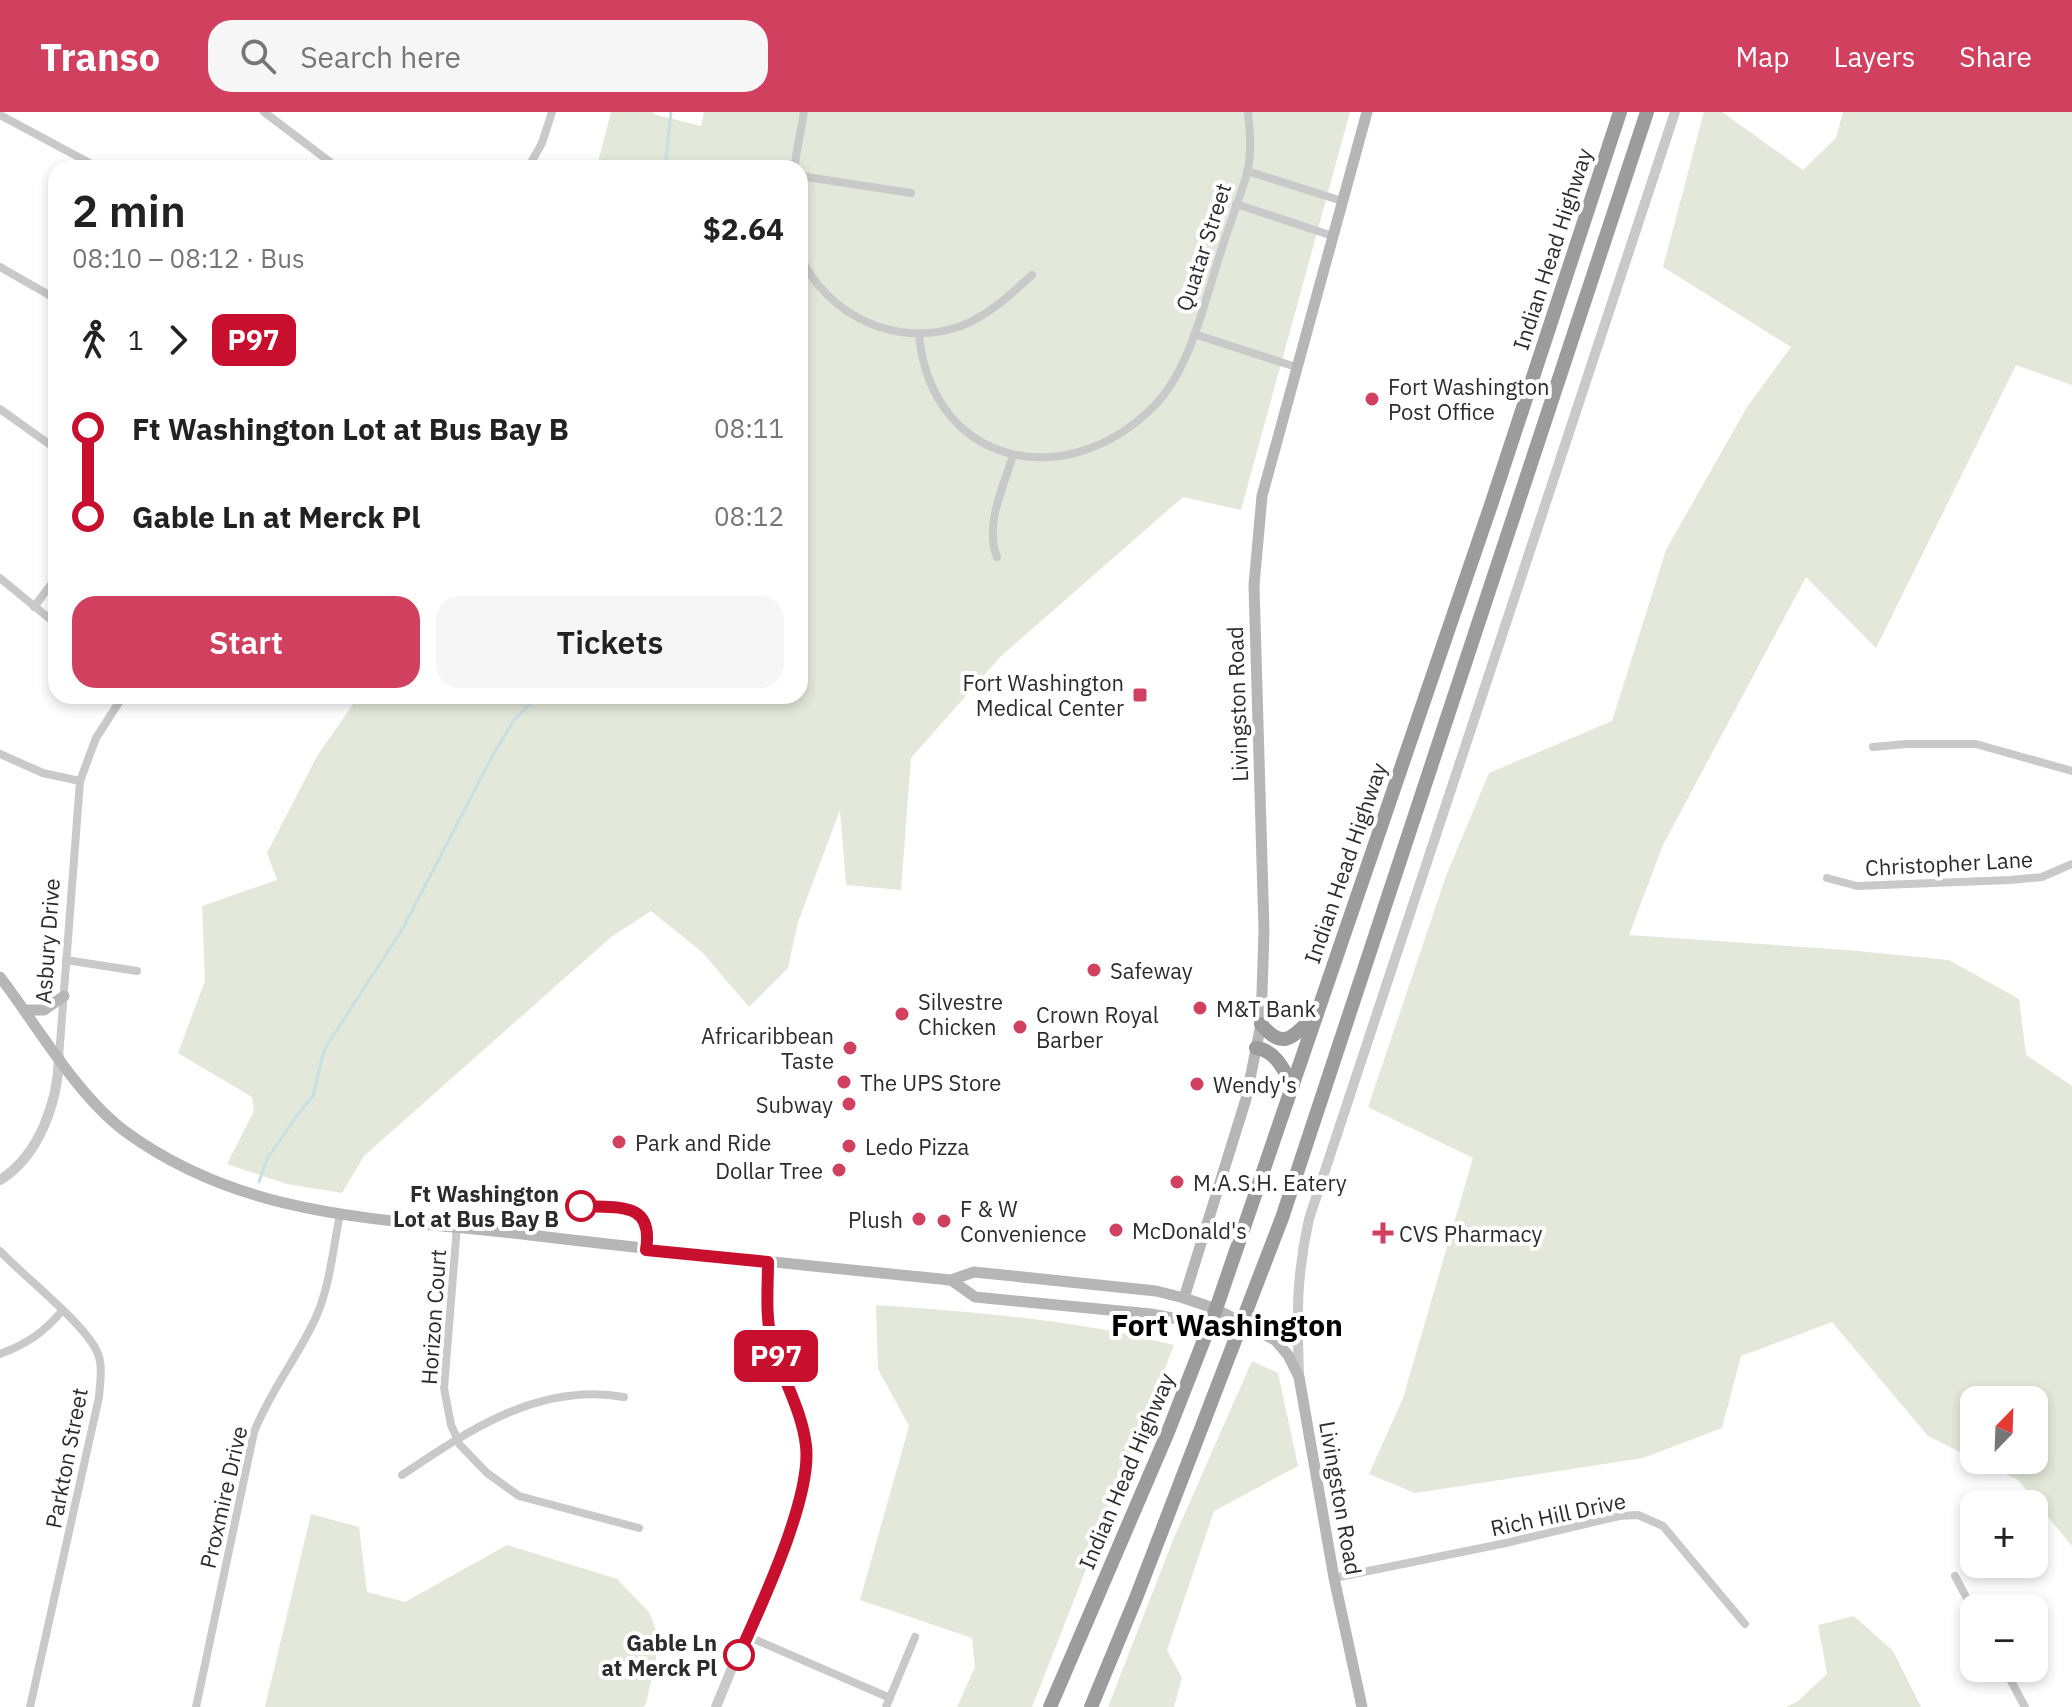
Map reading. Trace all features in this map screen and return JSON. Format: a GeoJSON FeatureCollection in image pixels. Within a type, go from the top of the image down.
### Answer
{"type":"FeatureCollection","features":[{"type":"Feature","properties":{"kind":"highway","name":"Indian Head Highway"},"geometry":{"type":"LineString","coordinates":[[1050,1707],[1216,1309],[1492,502],[1620,112]]}},
{"type":"Feature","properties":{"kind":"highway"},"geometry":{"type":"LineString","coordinates":[[1091,1707],[1282,1218],[1647,112]]}},
{"type":"Feature","properties":{"kind":"highway"},"geometry":{"type":"LineString","coordinates":[[1261,1024],[1268,1033],[1284,1040],[1292,1038],[1317,1013]]}},
{"type":"Feature","properties":{"kind":"highway"},"geometry":{"type":"LineString","coordinates":[[1256,1048],[1271,1054],[1293,1087]]}},
{"type":"Feature","properties":{"kind":"main road","name":"Livingston Road"},"geometry":{"type":"LineString","coordinates":[[1184,1298],[1246,1099],[1261,1024],[1264,944],[1254,618],[1255,549],[1266,474],[1367,112]]}},
{"type":"Feature","properties":{"kind":"main road"},"geometry":{"type":"LineString","coordinates":[[0,977],[59,1057],[111,1119],[176,1162],[253,1197],[340,1214],[646,1250],[951,1280],[975,1297],[1151,1314],[1210,1325],[1241,1324]]}},
{"type":"Feature","properties":{"kind":"main road"},"geometry":{"type":"LineString","coordinates":[[24,1010],[44,1010],[64,996]]}},
{"type":"Feature","properties":{"kind":"main road","name":"Livingston Road"},"geometry":{"type":"LineString","coordinates":[[951,1280],[974,1272],[1156,1291],[1216,1309],[1275,1340],[1288,1355],[1299,1377],[1334,1578],[1362,1707]]}},
{"type":"Feature","properties":{"kind":"street"},"geometry":{"type":"LineString","coordinates":[[264,112],[327,160]]}},
{"type":"Feature","properties":{"kind":"street"},"geometry":{"type":"LineString","coordinates":[[532,160],[542,143],[552,112]]}},
{"type":"Feature","properties":{"kind":"street"},"geometry":{"type":"LineString","coordinates":[[795,160],[804,112]]}},
{"type":"Feature","properties":{"kind":"street","name":"Quatar Street"},"geometry":{"type":"LineString","coordinates":[[919,335],[922,359],[936,396],[957,424],[978,440],[1013,455],[1062,458],[1092,450],[1118,436],[1154,407],[1172,385],[1194,334],[1247,171],[1250,138],[1248,112]]}},
{"type":"Feature","properties":{"kind":"street"},"geometry":{"type":"LineString","coordinates":[[1299,1377],[1296,1301],[1309,1219],[1675,112]]}},
{"type":"Feature","properties":{"kind":"street"},"geometry":{"type":"LineString","coordinates":[[0,115],[84,160]]}},
{"type":"Feature","properties":{"kind":"street"},"geometry":{"type":"LineString","coordinates":[[1247,171],[1342,201]]}},
{"type":"Feature","properties":{"kind":"street"},"geometry":{"type":"LineString","coordinates":[[808,177],[911,193]]}},
{"type":"Feature","properties":{"kind":"street"},"geometry":{"type":"LineString","coordinates":[[1236,204],[1333,236]]}},
{"type":"Feature","properties":{"kind":"street"},"geometry":{"type":"LineString","coordinates":[[0,267],[48,294]]}},
{"type":"Feature","properties":{"kind":"street"},"geometry":{"type":"LineString","coordinates":[[808,274],[836,305],[872,325],[919,335],[961,326],[985,314],[1032,275]]}},
{"type":"Feature","properties":{"kind":"street","name":"Quatar Street"},"geometry":{"type":"LineString","coordinates":[[1194,334],[1296,367]]}},
{"type":"Feature","properties":{"kind":"street"},"geometry":{"type":"LineString","coordinates":[[0,409],[48,443]]}},
{"type":"Feature","properties":{"kind":"street"},"geometry":{"type":"LineString","coordinates":[[997,557],[991,542],[993,523],[1013,455]]}},
{"type":"Feature","properties":{"kind":"street"},"geometry":{"type":"LineString","coordinates":[[0,578],[48,618]]}},
{"type":"Feature","properties":{"kind":"street"},"geometry":{"type":"LineString","coordinates":[[34,607],[48,589]]}},
{"type":"Feature","properties":{"kind":"street","name":"Asbury Drive"},"geometry":{"type":"LineString","coordinates":[[0,1180],[16,1170],[42,1129],[58,1079],[80,781],[96,738],[118,704]]}},
{"type":"Feature","properties":{"kind":"street"},"geometry":{"type":"LineString","coordinates":[[1873,747],[1976,744],[2072,771]]}},
{"type":"Feature","properties":{"kind":"street"},"geometry":{"type":"LineString","coordinates":[[0,754],[43,773],[80,781]]}},
{"type":"Feature","properties":{"kind":"street","name":"Christopher Lane"},"geometry":{"type":"LineString","coordinates":[[1827,878],[1857,886],[2010,880],[2042,877],[2072,864]]}},
{"type":"Feature","properties":{"kind":"street"},"geometry":{"type":"LineString","coordinates":[[66,960],[137,971]]}},
{"type":"Feature","properties":{"kind":"street","name":"Proxmire Drive"},"geometry":{"type":"LineString","coordinates":[[196,1707],[254,1432],[267,1400],[316,1317],[340,1214]]}},
{"type":"Feature","properties":{"kind":"street","name":"Horizon Court"},"geometry":{"type":"LineString","coordinates":[[457,1226],[444,1388],[448,1414],[466,1454],[519,1496],[639,1528]]}},
{"type":"Feature","properties":{"kind":"street","name":"Parkton Street"},"geometry":{"type":"LineString","coordinates":[[0,1251],[85,1333],[98,1354],[100,1387],[30,1707]]}},
{"type":"Feature","properties":{"kind":"street"},"geometry":{"type":"LineString","coordinates":[[716,1707],[796,1512],[807,1466],[801,1420],[771,1339],[768,1262]]}},
{"type":"Feature","properties":{"kind":"street"},"geometry":{"type":"LineString","coordinates":[[0,1354],[28,1343],[62,1311]]}},
{"type":"Feature","properties":{"kind":"street"},"geometry":{"type":"LineString","coordinates":[[402,1475],[457,1438],[517,1408],[546,1399],[603,1393],[624,1397]]}},
{"type":"Feature","properties":{"kind":"street","name":"Rich Hill Drive"},"geometry":{"type":"LineString","coordinates":[[1334,1578],[1619,1516],[1638,1515],[1663,1526],[1745,1624]]}},
{"type":"Feature","properties":{"kind":"street"},"geometry":{"type":"LineString","coordinates":[[1955,1576],[1964,1594]]}},
{"type":"Feature","properties":{"kind":"street"},"geometry":{"type":"LineString","coordinates":[[747,1636],[888,1702],[915,1637]]}},
{"type":"Feature","properties":{"kind":"street"},"geometry":{"type":"LineString","coordinates":[[2012,1682],[2025,1707]]}},
{"type":"Feature","properties":{"kind":"shaded area"},"geometry":{"type":"Polygon","coordinates":[[[611,112],[653,112],[701,126],[704,112],[1350,112],[1241,510],[1183,497],[1001,656],[911,758],[901,890],[846,885],[840,810],[798,922],[788,968],[749,1007],[702,952],[651,911],[611,937],[364,1156],[342,1193],[287,1184],[227,1164],[254,1111],[252,1097],[178,1053],[205,981],[202,906],[277,880],[267,853],[317,756],[353,704],[808,704],[808,160],[599,160],[611,112]]]}},
{"type":"Feature","properties":{"kind":"shaded area"},"geometry":{"type":"Polygon","coordinates":[[[1704,112],[1722,112],[1803,170],[1836,138],[1843,112],[2072,112],[2072,385],[2016,365],[1876,648],[1806,577],[1663,845],[1629,935],[1949,960],[2019,999],[2026,1055],[2072,1086],[2072,1546],[2048,1517],[2048,1490],[2026,1490],[2018,1480],[2006,1474],[2048,1474],[2048,1386],[1960,1386],[1960,1452],[1928,1436],[1832,1322],[1741,1356],[1722,1428],[1643,1458],[1415,1493],[1369,1474],[1403,1398],[1473,1158],[1368,1107],[1446,876],[1489,773],[1612,721],[1666,550],[1747,407],[1791,347],[1663,267],[1704,112]]]}},
{"type":"Feature","properties":{"kind":"shaded area"},"geometry":{"type":"Polygon","coordinates":[[[876,1305],[1063,1323],[1174,1345],[1032,1707],[957,1707],[975,1667],[972,1638],[860,1600],[909,1426],[878,1369],[876,1305]]]}},
{"type":"Feature","properties":{"kind":"shaded area"},"geometry":{"type":"Polygon","coordinates":[[[1252,1361],[1278,1373],[1298,1466],[1214,1511],[1167,1650],[1182,1678],[1174,1707],[1108,1707],[1173,1540],[1252,1361]]]}},
{"type":"Feature","properties":{"kind":"shaded area"},"geometry":{"type":"Polygon","coordinates":[[[311,1514],[359,1527],[367,1592],[405,1602],[507,1545],[617,1579],[649,1612],[660,1640],[646,1704],[643,1707],[265,1707],[311,1514]]]}},
{"type":"Feature","properties":{"kind":"shaded area"},"geometry":{"type":"Polygon","coordinates":[[[1854,1616],[1893,1651],[1921,1707],[1786,1707],[1798,1701],[1827,1674],[1818,1625],[1854,1616]]]}},
{"type":"Feature","properties":{"kind":"waterway"},"geometry":{"type":"LineString","coordinates":[[666,160],[671,112]]}},
{"type":"Feature","properties":{"kind":"waterway"},"geometry":{"type":"LineString","coordinates":[[259,1182],[267,1159],[313,1096],[324,1050],[403,928],[494,753],[514,720],[530,704]]}},
{"type":"Feature","properties":{"kind":"bus line","name":"P97"},"geometry":{"type":"LineString","coordinates":[[581,1206],[637,1212],[645,1219],[649,1232],[646,1250],[768,1262],[771,1339],[801,1420],[807,1466],[796,1512],[739,1655]]}},
{"type":"Feature","properties":{"kind":"place","name":"Fort Washington Post Office"},"geometry":{"type":"Point","coordinates":[1372,399]}},
{"type":"Feature","properties":{"kind":"place","name":"Fort Washington Medical Center"},"geometry":{"type":"Point","coordinates":[1140,695]}},
{"type":"Feature","properties":{"kind":"place","name":"Safeway"},"geometry":{"type":"Point","coordinates":[1094,970]}},
{"type":"Feature","properties":{"kind":"place","name":"M&T Bank"},"geometry":{"type":"Point","coordinates":[1200,1008]}},
{"type":"Feature","properties":{"kind":"place","name":"Silvestre Chicken"},"geometry":{"type":"Point","coordinates":[902,1014]}},
{"type":"Feature","properties":{"kind":"place","name":"Crown Royal Barber"},"geometry":{"type":"Point","coordinates":[1020,1027]}},
{"type":"Feature","properties":{"kind":"place","name":"Africaribbean Taste"},"geometry":{"type":"Point","coordinates":[850,1048]}},
{"type":"Feature","properties":{"kind":"place","name":"The UPS Store"},"geometry":{"type":"Point","coordinates":[844,1082]}},
{"type":"Feature","properties":{"kind":"place","name":"Wendy's"},"geometry":{"type":"Point","coordinates":[1197,1084]}},
{"type":"Feature","properties":{"kind":"place","name":"Subway"},"geometry":{"type":"Point","coordinates":[849,1104]}},
{"type":"Feature","properties":{"kind":"place","name":"Park and Ride"},"geometry":{"type":"Point","coordinates":[619,1142]}},
{"type":"Feature","properties":{"kind":"place","name":"Ledo Pizza"},"geometry":{"type":"Point","coordinates":[849,1146]}},
{"type":"Feature","properties":{"kind":"place","name":"Dollar Tree"},"geometry":{"type":"Point","coordinates":[839,1170]}},
{"type":"Feature","properties":{"kind":"place","name":"M.A.S.H. Eatery"},"geometry":{"type":"Point","coordinates":[1177,1182]}},
{"type":"Feature","properties":{"kind":"place","name":"Ft Washington Lot at Bus Bay B"},"geometry":{"type":"Point","coordinates":[581,1206]}},
{"type":"Feature","properties":{"kind":"place","name":"Plush"},"geometry":{"type":"Point","coordinates":[919,1219]}},
{"type":"Feature","properties":{"kind":"place","name":"F & W Convenience"},"geometry":{"type":"Point","coordinates":[944,1221]}},
{"type":"Feature","properties":{"kind":"place","name":"McDonald's"},"geometry":{"type":"Point","coordinates":[1116,1230]}},
{"type":"Feature","properties":{"kind":"place","name":"CVS Pharmacy"},"geometry":{"type":"Point","coordinates":[1383,1233]}},
{"type":"Feature","properties":{"kind":"place","name":"Gable Ln at Merck Pl"},"geometry":{"type":"Point","coordinates":[739,1655]}},
{"type":"Feature","properties":{"kind":"district","name":"Fort Washington"},"geometry":{"type":"Point","coordinates":[1227,1324]}}]}
